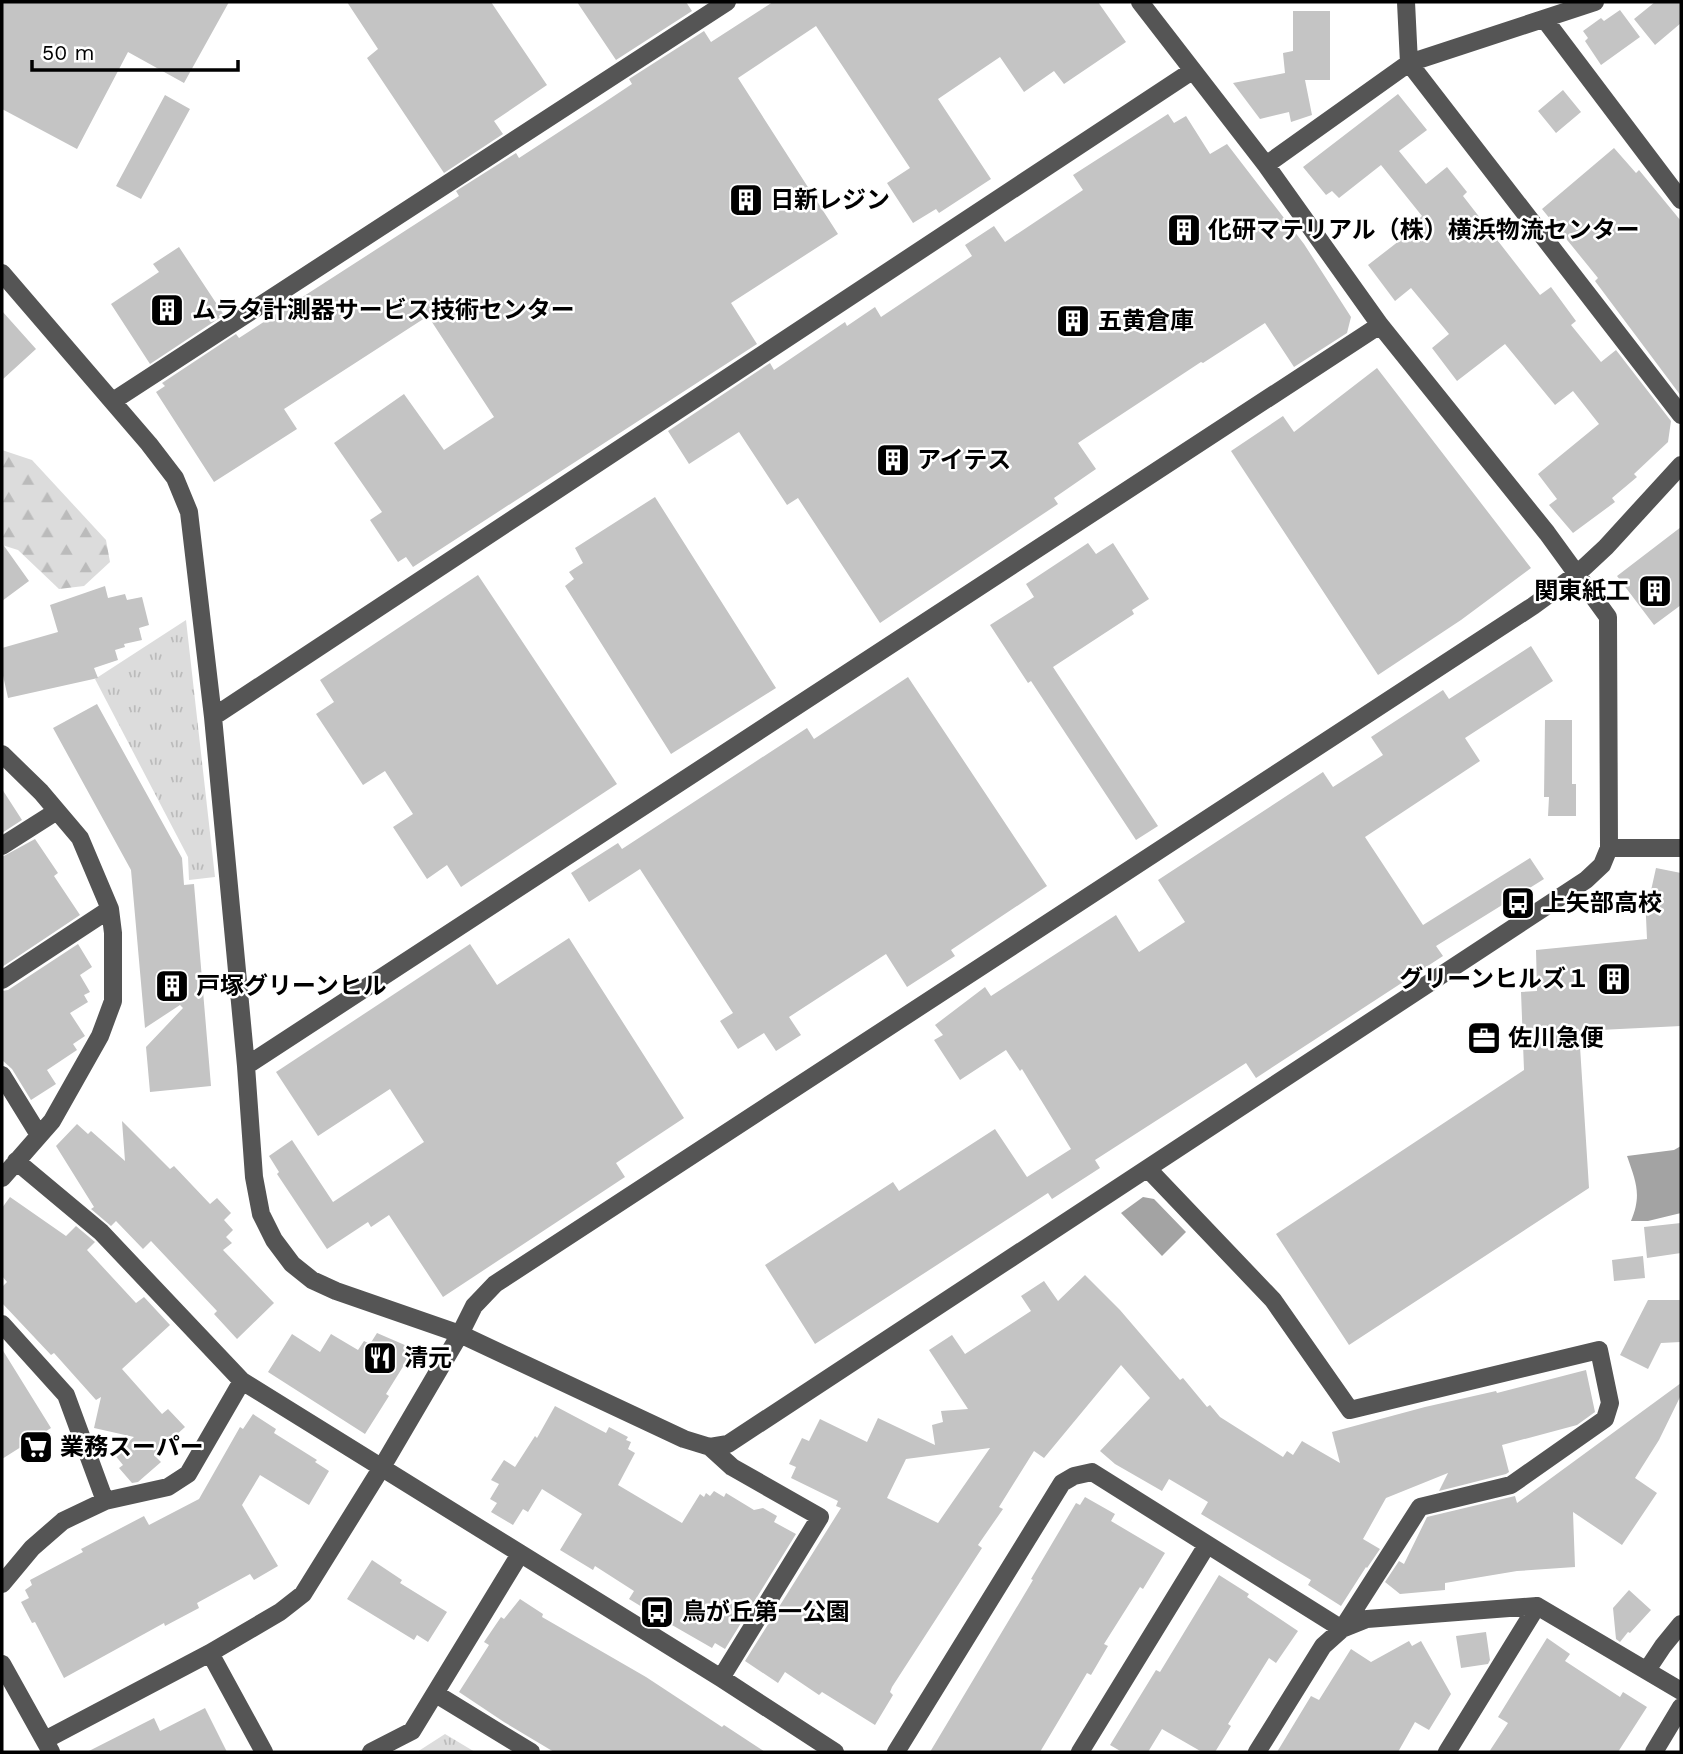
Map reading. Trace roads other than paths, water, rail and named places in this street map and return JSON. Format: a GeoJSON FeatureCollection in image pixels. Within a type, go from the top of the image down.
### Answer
{"type":"FeatureCollection","features":[{"type":"Feature","properties":{"kind":"street"},"geometry":{"type":"LineString","coordinates":[[113,401],[727,2]]}},
{"type":"Feature","properties":{"kind":"street"},"geometry":{"type":"LineString","coordinates":[[2,273],[149,444],[174,478],[189,512],[213,717],[254,1177],[261,1214],[274,1240],[292,1264],[312,1280],[335,1291],[460,1334],[684,1439],[710,1447],[729,1444],[1586,880],[1602,865],[1609,848],[1608,617],[1380,325],[1266,165],[1140,2]]}},
{"type":"Feature","properties":{"kind":"street"},"geometry":{"type":"LineString","coordinates":[[1406,2],[1409,63],[1681,415]]}},
{"type":"Feature","properties":{"kind":"street"},"geometry":{"type":"LineString","coordinates":[[1266,165],[1409,63],[1595,2]]}},
{"type":"Feature","properties":{"kind":"street"},"geometry":{"type":"LineString","coordinates":[[1545,20],[1681,200]]}},
{"type":"Feature","properties":{"kind":"street"},"geometry":{"type":"LineString","coordinates":[[213,717],[1192,71]]}},
{"type":"Feature","properties":{"kind":"street"},"geometry":{"type":"LineString","coordinates":[[246,1066],[1380,325]]}},
{"type":"Feature","properties":{"kind":"street"},"geometry":{"type":"LineString","coordinates":[[2,1664],[48,1746],[280,1612],[303,1594],[382,1467],[474,1306],[495,1284],[1522,613],[1577,574],[1606,547],[1681,465]]}},
{"type":"Feature","properties":{"kind":"street"},"geometry":{"type":"LineString","coordinates":[[2,754],[80,838],[110,909],[113,933],[113,1001],[100,1036],[52,1121],[2,1178]]}},
{"type":"Feature","properties":{"kind":"street"},"geometry":{"type":"LineString","coordinates":[[2,846],[57,811]]}},
{"type":"Feature","properties":{"kind":"street"},"geometry":{"type":"LineString","coordinates":[[1609,848],[1681,848]]}},
{"type":"Feature","properties":{"kind":"street"},"geometry":{"type":"LineString","coordinates":[[2,980],[110,909]]}},
{"type":"Feature","properties":{"kind":"street"},"geometry":{"type":"LineString","coordinates":[[2,1075],[39,1135]]}},
{"type":"Feature","properties":{"kind":"street"},"geometry":{"type":"LineString","coordinates":[[16,1161],[101,1232],[242,1381],[721,1678],[835,1752]]}},
{"type":"Feature","properties":{"kind":"street"},"geometry":{"type":"LineString","coordinates":[[1148,1169],[1273,1300],[1350,1410],[1599,1350],[1610,1403],[1605,1419],[1511,1485],[1420,1507],[1342,1629],[1323,1646],[1257,1752]]}},
{"type":"Feature","properties":{"kind":"street"},"geometry":{"type":"LineString","coordinates":[[2,1324],[66,1395],[105,1501]]}},
{"type":"Feature","properties":{"kind":"street"},"geometry":{"type":"LineString","coordinates":[[2,1584],[32,1548],[63,1521],[105,1501],[168,1487],[188,1474],[242,1381]]}},
{"type":"Feature","properties":{"kind":"street"},"geometry":{"type":"LineString","coordinates":[[710,1447],[732,1468],[820,1517],[721,1678]]}},
{"type":"Feature","properties":{"kind":"street"},"geometry":{"type":"LineString","coordinates":[[896,1752],[1062,1483],[1074,1476],[1092,1472],[1342,1629]]}},
{"type":"Feature","properties":{"kind":"street"},"geometry":{"type":"LineString","coordinates":[[1080,1752],[1207,1545]]}},
{"type":"Feature","properties":{"kind":"street"},"geometry":{"type":"LineString","coordinates":[[371,1752],[412,1731],[520,1554]]}},
{"type":"Feature","properties":{"kind":"street"},"geometry":{"type":"LineString","coordinates":[[1342,1629],[1367,1619],[1537,1606],[1681,1691]]}},
{"type":"Feature","properties":{"kind":"street"},"geometry":{"type":"LineString","coordinates":[[1447,1752],[1537,1606]]}},
{"type":"Feature","properties":{"kind":"street"},"geometry":{"type":"LineString","coordinates":[[1647,1670],[1681,1624]]}},
{"type":"Feature","properties":{"kind":"street"},"geometry":{"type":"LineString","coordinates":[[210,1653],[264,1752]]}},
{"type":"Feature","properties":{"kind":"street"},"geometry":{"type":"LineString","coordinates":[[436,1693],[531,1752]]}},
{"type":"Feature","properties":{"kind":"street"},"geometry":{"type":"LineString","coordinates":[[1654,1752],[1681,1707]]}},
{"type":"Feature","properties":{"kind":"place","name":"日新レジン"},"geometry":{"type":"Point","coordinates":[746,200]}},
{"type":"Feature","properties":{"kind":"place","name":"化研マテリアル（株）横浜物流センター"},"geometry":{"type":"Point","coordinates":[1184,230]}},
{"type":"Feature","properties":{"kind":"place","name":"ムラタ計測器サービス技術センター"},"geometry":{"type":"Point","coordinates":[167,310]}},
{"type":"Feature","properties":{"kind":"place","name":"五黄倉庫"},"geometry":{"type":"Point","coordinates":[1073,321]}},
{"type":"Feature","properties":{"kind":"place","name":"アイテス"},"geometry":{"type":"Point","coordinates":[893,460]}},
{"type":"Feature","properties":{"kind":"place","name":"関東紙工"},"geometry":{"type":"Point","coordinates":[1655,591]}},
{"type":"Feature","properties":{"kind":"place","name":"上矢部高校"},"geometry":{"type":"Point","coordinates":[1518,903]}},
{"type":"Feature","properties":{"kind":"place","name":"グリーンヒルズ１"},"geometry":{"type":"Point","coordinates":[1614,979]}},
{"type":"Feature","properties":{"kind":"place","name":"戸塚グリーンヒル"},"geometry":{"type":"Point","coordinates":[172,986]}},
{"type":"Feature","properties":{"kind":"place","name":"佐川急便"},"geometry":{"type":"Point","coordinates":[1484,1038]}},
{"type":"Feature","properties":{"kind":"place","name":"清元"},"geometry":{"type":"Point","coordinates":[380,1358]}},
{"type":"Feature","properties":{"kind":"place","name":"業務スーパー"},"geometry":{"type":"Point","coordinates":[36,1447]}},
{"type":"Feature","properties":{"kind":"place","name":"鳥が丘第一公園"},"geometry":{"type":"Point","coordinates":[657,1612]}}]}
